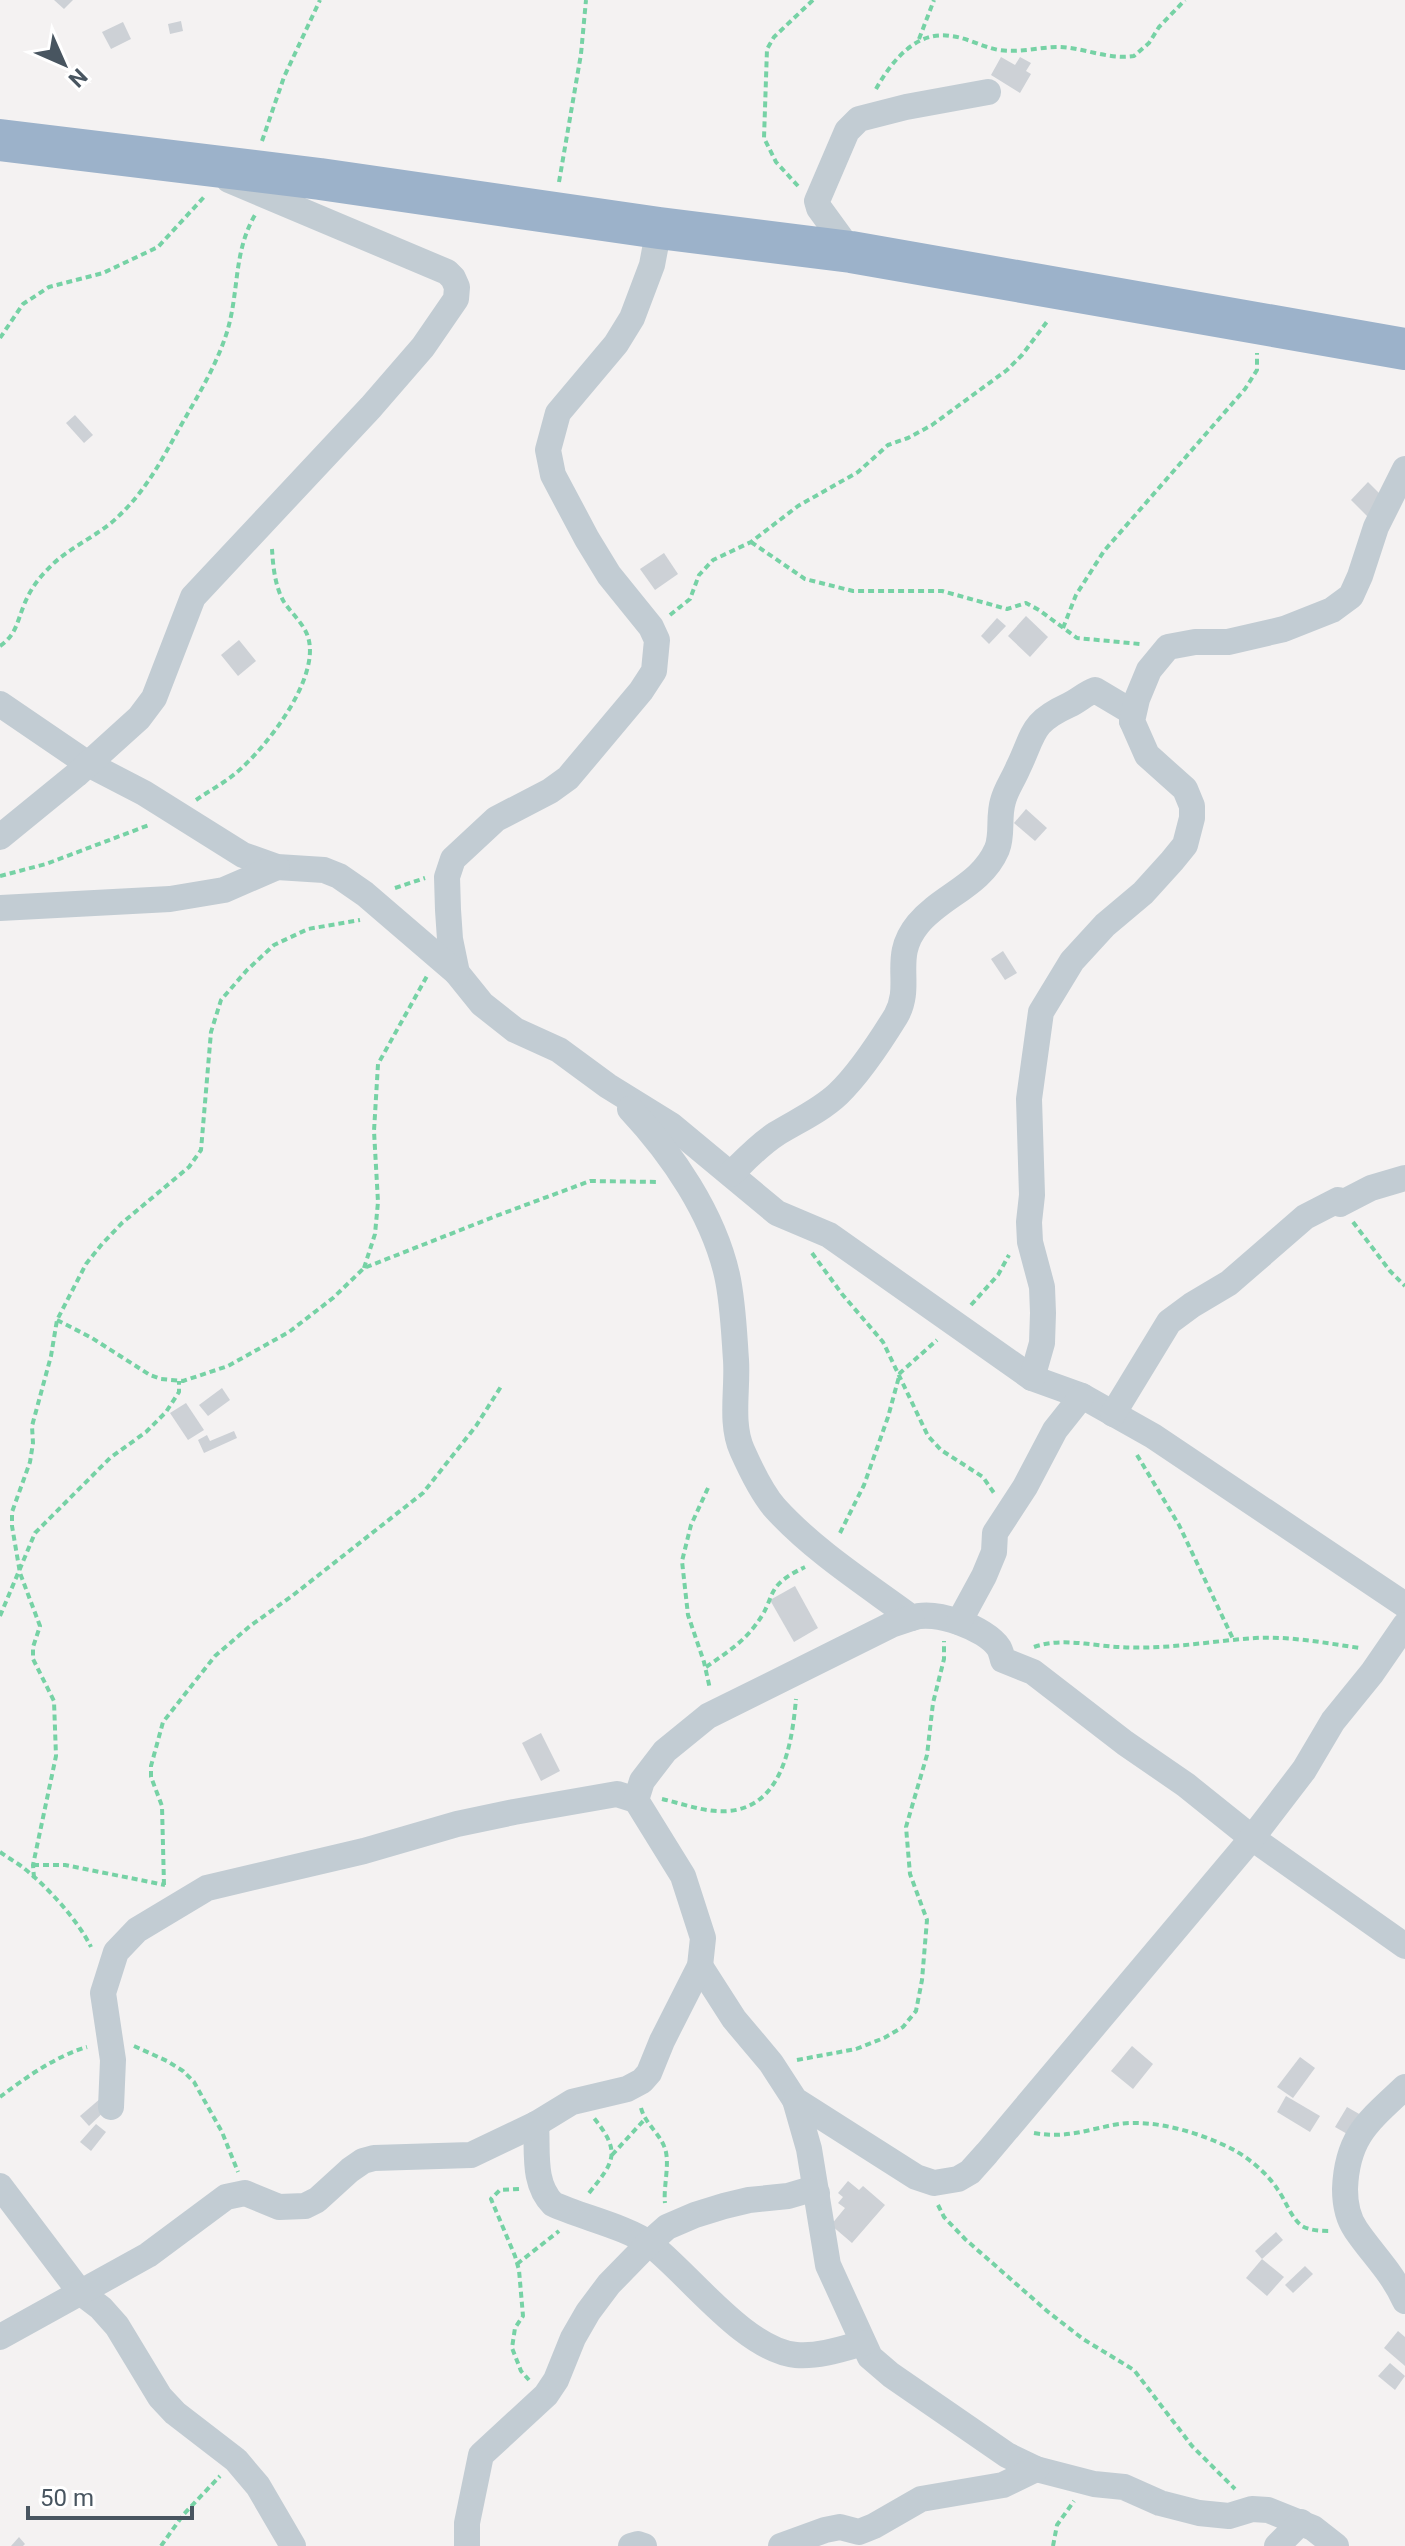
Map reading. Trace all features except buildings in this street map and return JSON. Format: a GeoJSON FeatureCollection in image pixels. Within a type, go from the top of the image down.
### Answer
{"type":"FeatureCollection","features":[{"type":"Feature","properties":{"kind":"highway"},"geometry":{"type":"LineString","coordinates":[[0,140],[233,177],[554,211],[659,228],[851,252],[1072,288],[1405,349]]}},
{"type":"Feature","properties":{"kind":"street"},"geometry":{"type":"LineString","coordinates":[[851,252],[817,201],[847,131],[859,119],[988,92]]}},
{"type":"Feature","properties":{"kind":"street"},"geometry":{"type":"LineString","coordinates":[[0,837],[139,718],[154,698],[193,597],[371,407],[423,347],[456,299],[457,287],[447,272],[233,177]]}},
{"type":"Feature","properties":{"kind":"street"},"geometry":{"type":"LineString","coordinates":[[457,973],[450,939],[447,877],[453,859],[496,819],[568,778],[654,671],[657,640],[651,627],[609,575],[587,539],[553,475],[548,450],[558,413],[616,344],[632,318],[652,265],[659,228]]}},
{"type":"Feature","properties":{"kind":"street"},"geometry":{"type":"LineString","coordinates":[[1132,721],[1149,670],[1168,647],[1239,639],[1284,629],[1332,610],[1351,596],[1367,549],[1395,517],[1405,469]]}},
{"type":"Feature","properties":{"kind":"street"},"geometry":{"type":"LineString","coordinates":[[731,1174],[760,1145],[839,1093],[886,1032],[903,998],[902,960],[905,946],[918,924],[980,876],[989,863],[997,848],[1003,801],[1039,723],[1049,714],[1095,690],[1132,712],[1132,721],[1147,755],[1185,789],[1192,806],[1190,833],[1185,845],[1161,875],[1105,925],[1072,961],[1041,1012],[1029,1099],[1030,1242],[1039,1271],[1042,1300],[1042,1343],[1032,1378]]}},
{"type":"Feature","properties":{"kind":"street"},"geometry":{"type":"LineString","coordinates":[[0,704],[88,764],[176,812],[193,826],[243,855],[277,867],[324,870],[339,876],[365,894],[457,973],[482,1004],[515,1030],[559,1050],[608,1086],[671,1125],[777,1213],[829,1235],[1032,1378],[1082,1396],[1153,1436],[1405,1605]]}},
{"type":"Feature","properties":{"kind":"street"},"geometry":{"type":"LineString","coordinates":[[0,908],[170,899],[224,890],[277,867]]}},
{"type":"Feature","properties":{"kind":"street"},"geometry":{"type":"LineString","coordinates":[[608,1086],[648,1128],[685,1182],[713,1231],[727,1276],[737,1373],[735,1422],[741,1448],[773,1506],[815,1545],[917,1616],[959,1622],[999,1648],[1003,1660],[1033,1672],[1252,1838],[1405,1946]]}},
{"type":"Feature","properties":{"kind":"street"},"geometry":{"type":"LineString","coordinates":[[1118,1417],[1169,1322],[1229,1283],[1305,1217],[1338,1200],[1340,1204],[1371,1188],[1405,1178]]}},
{"type":"Feature","properties":{"kind":"street"},"geometry":{"type":"LineString","coordinates":[[959,1622],[994,1552],[995,1533],[1025,1487],[1055,1430],[1082,1396]]}},
{"type":"Feature","properties":{"kind":"street"},"geometry":{"type":"LineString","coordinates":[[636,1797],[647,1772],[665,1751],[708,1716],[891,1625],[917,1616]]}},
{"type":"Feature","properties":{"kind":"street"},"geometry":{"type":"LineString","coordinates":[[795,2100],[926,2182],[946,2182],[970,2172],[1252,1838],[1304,1770],[1333,1721],[1387,1654],[1405,1625]]}},
{"type":"Feature","properties":{"kind":"street"},"geometry":{"type":"LineString","coordinates":[[111,2107],[112,2048],[103,1993],[116,1952],[137,1930],[207,1888],[486,1818],[617,1794],[636,1797]]}},
{"type":"Feature","properties":{"kind":"street"},"geometry":{"type":"LineString","coordinates":[[0,2337],[148,2255],[226,2197],[245,2193],[279,2207],[294,2209],[305,2206],[317,2200],[363,2161],[471,2155],[536,2124],[572,2102],[616,2093],[642,2081],[656,2061],[662,2041],[700,1966],[703,1938],[683,1876],[636,1797]]}},
{"type":"Feature","properties":{"kind":"street"},"geometry":{"type":"LineString","coordinates":[[700,1966],[734,2019],[771,2063],[795,2100],[809,2149],[828,2265],[870,2357],[891,2375],[1007,2455],[1036,2469],[1094,2484],[1124,2487],[1160,2503],[1199,2513],[1229,2516],[1259,2508],[1301,2522],[1328,2537],[1336,2546]]}},
{"type":"Feature","properties":{"kind":"street"},"geometry":{"type":"LineString","coordinates":[[1405,2087],[1363,2130],[1347,2160],[1347,2213],[1358,2233],[1394,2278],[1405,2301]]}},
{"type":"Feature","properties":{"kind":"street"},"geometry":{"type":"LineString","coordinates":[[536,2124],[538,2178],[546,2197],[553,2204],[572,2213],[658,2235],[748,2334],[775,2349],[796,2355],[832,2352],[863,2343]]}},
{"type":"Feature","properties":{"kind":"street"},"geometry":{"type":"LineString","coordinates":[[0,2186],[80,2292],[101,2308],[117,2326],[160,2397],[175,2413],[236,2460],[258,2486],[293,2546]]}},
{"type":"Feature","properties":{"kind":"street"},"geometry":{"type":"LineString","coordinates":[[467,2546],[467,2523],[481,2455],[543,2397],[556,2380],[573,2338],[609,2284],[658,2235],[695,2215],[736,2202],[772,2199],[805,2191],[817,2193]]}},
{"type":"Feature","properties":{"kind":"street"},"geometry":{"type":"LineString","coordinates":[[781,2546],[840,2527],[859,2532],[921,2499],[1003,2485],[1036,2469]]}},
{"type":"Feature","properties":{"kind":"street"},"geometry":{"type":"LineString","coordinates":[[1277,2546],[1301,2522]]}},
{"type":"Feature","properties":{"kind":"street"},"geometry":{"type":"LineString","coordinates":[[631,2546],[644,2546]]}},
{"type":"Feature","properties":{"kind":"path"},"geometry":{"type":"LineString","coordinates":[[0,338],[23,304],[49,287],[103,273],[158,247],[233,177],[271,107],[320,0]]}},
{"type":"Feature","properties":{"kind":"path"},"geometry":{"type":"LineString","coordinates":[[554,211],[581,54],[586,0]]}},
{"type":"Feature","properties":{"kind":"path"},"geometry":{"type":"LineString","coordinates":[[813,0],[774,37],[767,49],[764,138],[776,162],[819,208]]}},
{"type":"Feature","properties":{"kind":"path"},"geometry":{"type":"LineString","coordinates":[[918,41],[934,0]]}},
{"type":"Feature","properties":{"kind":"path"},"geometry":{"type":"LineString","coordinates":[[859,119],[881,79],[905,50],[918,41],[939,34],[1012,52],[1059,47],[1111,56],[1134,56],[1185,0]]}},
{"type":"Feature","properties":{"kind":"path"},"geometry":{"type":"LineString","coordinates":[[0,646],[12,636],[33,587],[47,570],[90,539],[145,489],[165,457],[226,337],[238,278],[240,248],[233,177]]}},
{"type":"Feature","properties":{"kind":"path"},"geometry":{"type":"LineString","coordinates":[[651,627],[690,599],[695,582],[706,566],[728,551],[751,542],[798,506],[858,472],[888,445],[932,425],[1007,370],[1022,355],[1072,288]]}},
{"type":"Feature","properties":{"kind":"path"},"geometry":{"type":"LineString","coordinates":[[1063,628],[1076,595],[1104,551],[1245,389],[1257,370],[1259,359],[1254,338],[1234,318]]}},
{"type":"Feature","properties":{"kind":"path"},"geometry":{"type":"LineString","coordinates":[[0,876],[46,864],[127,835],[176,812],[235,774],[258,753],[293,702],[308,667],[311,647],[308,633],[282,600],[266,519]]}},
{"type":"Feature","properties":{"kind":"path"},"geometry":{"type":"LineString","coordinates":[[751,542],[805,579],[865,593],[942,591],[1007,609],[1026,603],[1085,640],[1168,647]]}},
{"type":"Feature","properties":{"kind":"path"},"geometry":{"type":"LineString","coordinates":[[365,894],[405,886],[432,875],[447,877]]}},
{"type":"Feature","properties":{"kind":"path"},"geometry":{"type":"LineString","coordinates":[[34,1878],[33,1865],[56,1756],[54,1701],[33,1659],[33,1647],[40,1626],[20,1569],[12,1512],[30,1462],[32,1426],[51,1356],[57,1320],[86,1264],[102,1244],[122,1223],[189,1167],[201,1150],[211,1032],[221,1000],[274,945],[308,929],[389,915]]}},
{"type":"Feature","properties":{"kind":"path"},"geometry":{"type":"LineString","coordinates":[[364,1268],[375,1234],[378,1202],[374,1131],[378,1064],[433,966],[433,955]]}},
{"type":"Feature","properties":{"kind":"path"},"geometry":{"type":"LineString","coordinates":[[57,1320],[150,1375],[179,1381],[228,1366],[271,1344],[333,1298],[364,1268],[590,1181],[685,1182]]}},
{"type":"Feature","properties":{"kind":"path"},"geometry":{"type":"LineString","coordinates":[[1340,1204],[1390,1271],[1405,1286]]}},
{"type":"Feature","properties":{"kind":"path"},"geometry":{"type":"LineString","coordinates":[[840,1533],[864,1485],[900,1373],[956,1323],[998,1275],[1029,1222]]}},
{"type":"Feature","properties":{"kind":"path"},"geometry":{"type":"LineString","coordinates":[[807,1245],[842,1294],[883,1342],[928,1436],[941,1450],[983,1477],[990,1486],[998,1508],[995,1533]]}},
{"type":"Feature","properties":{"kind":"path"},"geometry":{"type":"LineString","coordinates":[[0,1616],[26,1552],[41,1526],[110,1458],[146,1432],[166,1412],[179,1392],[179,1381]]}},
{"type":"Feature","properties":{"kind":"path"},"geometry":{"type":"LineString","coordinates":[[164,1885],[162,1806],[153,1787],[151,1766],[163,1722],[177,1701],[215,1656],[250,1626],[423,1493],[476,1426],[502,1385]]}},
{"type":"Feature","properties":{"kind":"path"},"geometry":{"type":"LineString","coordinates":[[1118,1417],[1179,1525],[1234,1641]]}},
{"type":"Feature","properties":{"kind":"path"},"geometry":{"type":"LineString","coordinates":[[708,1488],[684,1543],[682,1561],[688,1615],[710,1684],[708,1716]]}},
{"type":"Feature","properties":{"kind":"path"},"geometry":{"type":"LineString","coordinates":[[706,1667],[731,1650],[756,1626],[779,1581],[813,1562]]}},
{"type":"Feature","properties":{"kind":"path"},"geometry":{"type":"LineString","coordinates":[[771,2063],[856,2049],[903,2027],[916,2011],[927,1920],[910,1874],[906,1827],[927,1755],[933,1703],[944,1659],[942,1633],[935,1621],[917,1616]]}},
{"type":"Feature","properties":{"kind":"path"},"geometry":{"type":"LineString","coordinates":[[1003,1660],[1039,1645],[1073,1643],[1121,1648],[1257,1638],[1297,1639],[1372,1649],[1387,1654]]}},
{"type":"Feature","properties":{"kind":"path"},"geometry":{"type":"LineString","coordinates":[[636,1797],[730,1811],[762,1799],[772,1790],[788,1750],[797,1688],[794,1675]]}},
{"type":"Feature","properties":{"kind":"path"},"geometry":{"type":"LineString","coordinates":[[0,1852],[34,1878],[86,1937],[106,1978]]}},
{"type":"Feature","properties":{"kind":"path"},"geometry":{"type":"LineString","coordinates":[[0,1862],[6,1856]]}},
{"type":"Feature","properties":{"kind":"path"},"geometry":{"type":"LineString","coordinates":[[33,1865],[65,1865],[164,1885],[207,1888]]}},
{"type":"Feature","properties":{"kind":"path"},"geometry":{"type":"LineString","coordinates":[[0,2097],[18,2083],[86,2047],[112,2048],[167,2061],[194,2082],[222,2132],[245,2193]]}},
{"type":"Feature","properties":{"kind":"path"},"geometry":{"type":"LineString","coordinates":[[642,2081],[641,2109],[666,2152],[658,2235]]}},
{"type":"Feature","properties":{"kind":"path"},"geometry":{"type":"LineString","coordinates":[[584,2099],[591,2114],[610,2136],[612,2155]]}},
{"type":"Feature","properties":{"kind":"path"},"geometry":{"type":"LineString","coordinates":[[517,2264],[558,2232],[600,2179],[612,2155],[645,2119]]}},
{"type":"Feature","properties":{"kind":"path"},"geometry":{"type":"LineString","coordinates":[[1010,2127],[1049,2136],[1083,2133],[1127,2123],[1169,2127],[1233,2150],[1250,2162],[1277,2188],[1295,2219],[1310,2230],[1358,2233]]}},
{"type":"Feature","properties":{"kind":"path"},"geometry":{"type":"LineString","coordinates":[[926,2182],[944,2217],[965,2239],[1083,2339],[1134,2370],[1192,2446],[1221,2477],[1259,2508]]}},
{"type":"Feature","properties":{"kind":"path"},"geometry":{"type":"LineString","coordinates":[[543,2397],[521,2371],[512,2348],[515,2328],[523,2316],[517,2264],[491,2197],[508,2188],[536,2189],[546,2197]]}},
{"type":"Feature","properties":{"kind":"path"},"geometry":{"type":"LineString","coordinates":[[161,2546],[183,2515],[236,2460]]}},
{"type":"Feature","properties":{"kind":"path"},"geometry":{"type":"LineString","coordinates":[[1053,2546],[1054,2533],[1061,2518],[1081,2491],[1094,2484]]}}]}
